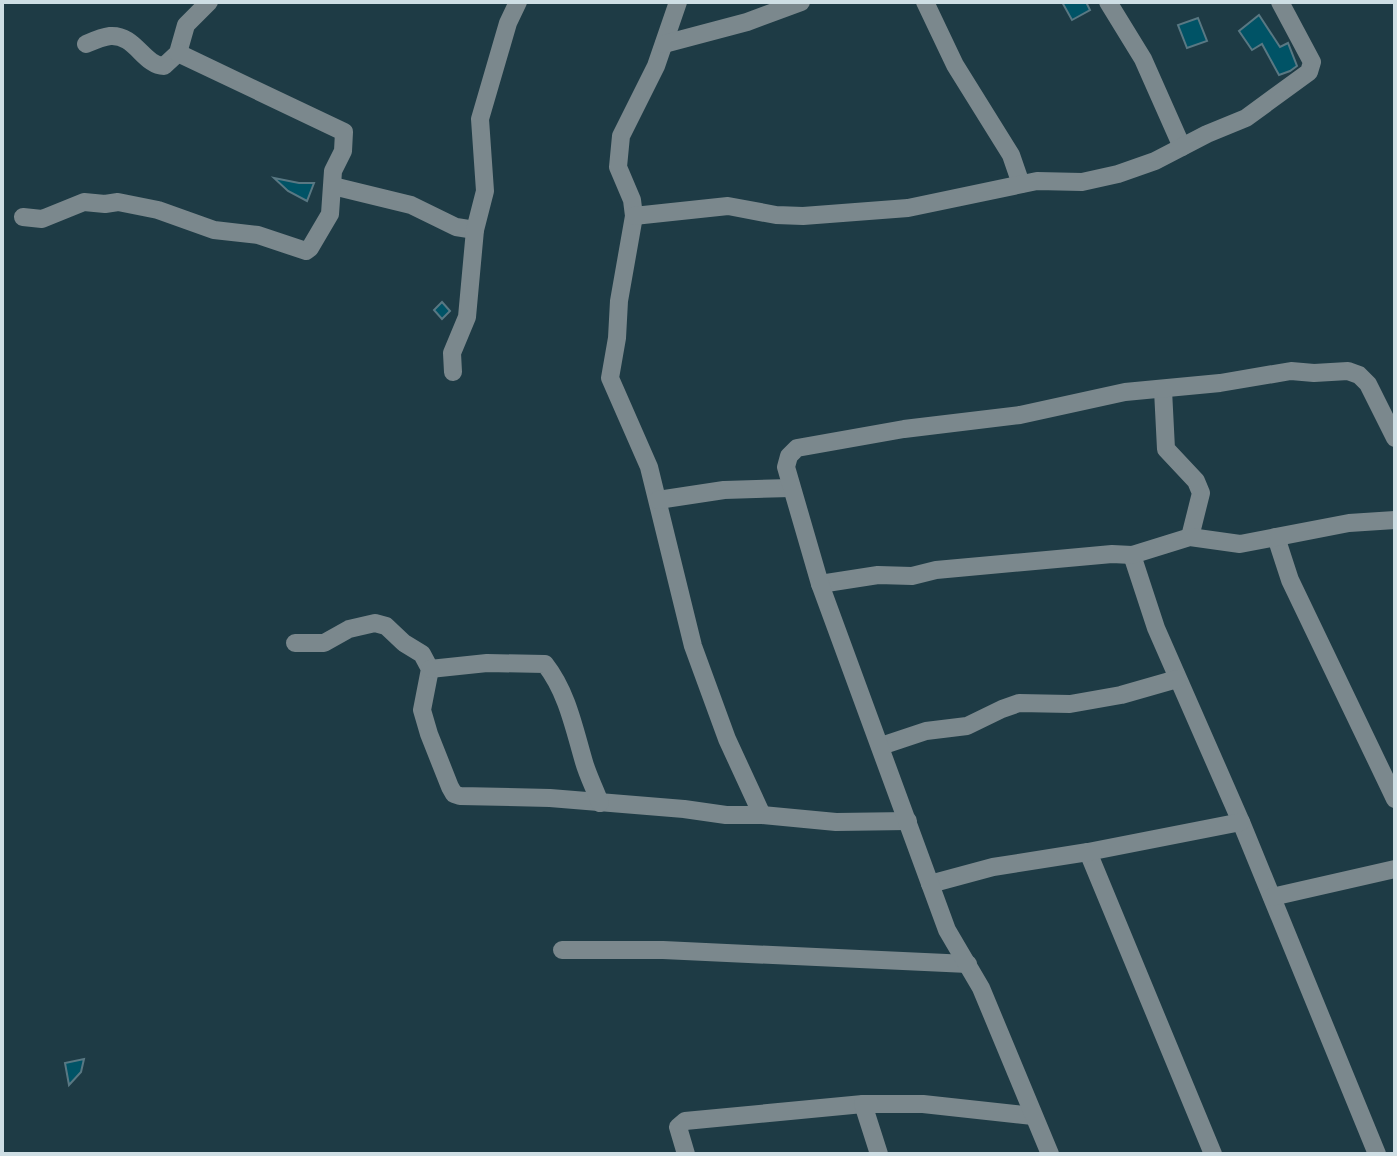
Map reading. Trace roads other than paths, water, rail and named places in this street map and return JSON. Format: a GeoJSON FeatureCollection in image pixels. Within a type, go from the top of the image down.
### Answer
{"type":"FeatureCollection","features":[{"type":"Feature","properties":{"kind":"street"},"geometry":{"type":"LineString","coordinates":[[86,44],[118,36],[138,47],[159,66],[167,64],[178,53],[186,25],[209,2]]}},
{"type":"Feature","properties":{"kind":"street"},"geometry":{"type":"LineString","coordinates":[[453,372],[452,353],[467,317],[475,230],[485,191],[480,119],[508,23],[518,2]]}},
{"type":"Feature","properties":{"kind":"street"},"geometry":{"type":"LineString","coordinates":[[678,2],[637,108],[621,136],[618,167],[632,200],[634,216],[610,378],[637,435],[658,500],[693,646],[727,739],[762,815]]}},
{"type":"Feature","properties":{"kind":"street"},"geometry":{"type":"LineString","coordinates":[[664,44],[747,22],[801,2]]}},
{"type":"Feature","properties":{"kind":"street"},"geometry":{"type":"LineString","coordinates":[[925,2],[955,65],[1011,155],[1021,184]]}},
{"type":"Feature","properties":{"kind":"street"},"geometry":{"type":"LineString","coordinates":[[1108,2],[1143,59],[1182,147]]}},
{"type":"Feature","properties":{"kind":"street"},"geometry":{"type":"LineString","coordinates":[[634,216],[728,206],[776,215],[803,216],[908,208],[1021,184],[1059,180],[1082,182],[1118,174],[1155,161],[1246,118],[1309,72],[1312,62],[1280,2]]}},
{"type":"Feature","properties":{"kind":"street"},"geometry":{"type":"LineString","coordinates":[[23,217],[42,219],[84,202],[118,202],[158,210],[214,230],[258,235],[306,251],[327,222],[333,171],[343,151],[344,132],[178,53]]}},
{"type":"Feature","properties":{"kind":"street"},"geometry":{"type":"LineString","coordinates":[[333,186],[411,205],[456,227],[475,230]]}},
{"type":"Feature","properties":{"kind":"street"},"geometry":{"type":"LineString","coordinates":[[1050,1154],[981,988],[947,930],[820,584],[808,534],[791,488],[786,467],[789,456],[797,448],[904,429],[1020,415],[1125,392],[1163,390],[1291,371],[1348,371],[1359,375],[1368,384],[1395,438]]}},
{"type":"Feature","properties":{"kind":"street"},"geometry":{"type":"LineString","coordinates":[[1163,390],[1166,449],[1196,481],[1201,493],[1190,537]]}},
{"type":"Feature","properties":{"kind":"street"},"geometry":{"type":"LineString","coordinates":[[658,500],[724,490],[791,488]]}},
{"type":"Feature","properties":{"kind":"street"},"geometry":{"type":"LineString","coordinates":[[820,584],[878,575],[912,576],[977,566],[1112,554],[1132,555],[1190,537],[1240,544],[1349,523],[1395,520]]}},
{"type":"Feature","properties":{"kind":"street"},"geometry":{"type":"LineString","coordinates":[[1276,537],[1290,580],[1395,799]]}},
{"type":"Feature","properties":{"kind":"street"},"geometry":{"type":"LineString","coordinates":[[1132,555],[1156,628],[1241,822],[1377,1154]]}},
{"type":"Feature","properties":{"kind":"street"},"geometry":{"type":"LineString","coordinates":[[295,643],[324,643],[349,629],[375,623],[386,626],[422,654],[430,669],[422,710],[454,794],[460,796],[550,798],[836,822],[908,821]]}},
{"type":"Feature","properties":{"kind":"street"},"geometry":{"type":"LineString","coordinates":[[430,669],[487,663],[545,664],[559,686],[573,720],[585,767],[600,803]]}},
{"type":"Feature","properties":{"kind":"street"},"geometry":{"type":"LineString","coordinates":[[881,746],[926,731],[967,726],[1019,703],[1070,704],[1121,695],[1177,679]]}},
{"type":"Feature","properties":{"kind":"street"},"geometry":{"type":"LineString","coordinates":[[930,884],[993,867],[1241,822]]}},
{"type":"Feature","properties":{"kind":"street"},"geometry":{"type":"LineString","coordinates":[[1088,852],[1213,1154]]}},
{"type":"Feature","properties":{"kind":"street"},"geometry":{"type":"LineString","coordinates":[[1272,897],[1395,869]]}},
{"type":"Feature","properties":{"kind":"street"},"geometry":{"type":"LineString","coordinates":[[562,950],[663,950],[968,964]]}},
{"type":"Feature","properties":{"kind":"street"},"geometry":{"type":"LineString","coordinates":[[686,1154],[678,1127],[685,1121],[863,1104],[923,1104],[1033,1116]]}},
{"type":"Feature","properties":{"kind":"street"},"geometry":{"type":"LineString","coordinates":[[863,1104],[879,1154]]}}]}
